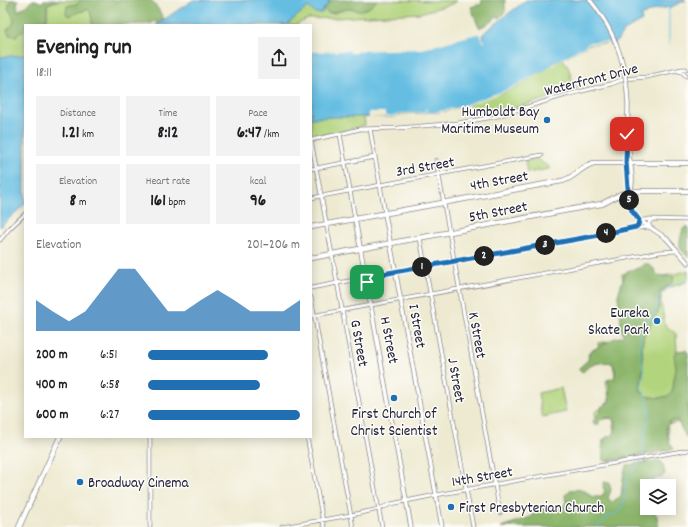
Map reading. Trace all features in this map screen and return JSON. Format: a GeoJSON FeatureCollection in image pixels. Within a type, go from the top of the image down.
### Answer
{"type":"FeatureCollection","features":[{"type":"Feature","properties":{"kind":"highway","name":"4th Street"},"geometry":{"type":"LineString","coordinates":[[312,228],[562,181],[571,178],[589,164],[600,162],[688,163]]}},
{"type":"Feature","properties":{"kind":"highway","name":"5th Street"},"geometry":{"type":"LineString","coordinates":[[312,258],[602,204],[621,194],[633,191],[688,191]]}},
{"type":"Feature","properties":{"kind":"highway"},"geometry":{"type":"LineString","coordinates":[[19,527],[60,438]]}},
{"type":"Feature","properties":{"kind":"main road"},"geometry":{"type":"LineString","coordinates":[[590,0],[602,17],[615,41],[623,65],[629,110],[628,189],[630,208],[639,220],[666,238],[688,263]]}},
{"type":"Feature","properties":{"kind":"main road","name":"I Street"},"geometry":{"type":"LineString","coordinates":[[385,214],[442,527]]}},
{"type":"Feature","properties":{"kind":"main road","name":"H Street"},"geometry":{"type":"LineString","coordinates":[[355,219],[412,527]]}},
{"type":"Feature","properties":{"kind":"street","name":"Waterfront Drive"},"geometry":{"type":"LineString","coordinates":[[312,140],[360,129],[398,128],[458,123],[494,117],[624,79],[646,77],[686,69]]}},
{"type":"Feature","properties":{"kind":"street"},"geometry":{"type":"LineString","coordinates":[[676,70],[682,72],[686,76]]}},
{"type":"Feature","properties":{"kind":"street","name":"I Street"},"geometry":{"type":"LineString","coordinates":[[370,129],[385,214]]}},
{"type":"Feature","properties":{"kind":"street","name":"H Street"},"geometry":{"type":"LineString","coordinates":[[340,134],[355,219]]}},
{"type":"Feature","properties":{"kind":"street","name":"G Street"},"geometry":{"type":"LineString","coordinates":[[312,146],[382,527]]}},
{"type":"Feature","properties":{"kind":"street","name":"3rd Street"},"geometry":{"type":"LineString","coordinates":[[312,198],[542,155]]}},
{"type":"Feature","properties":{"kind":"street"},"geometry":{"type":"LineString","coordinates":[[312,169],[374,157]]}},
{"type":"Feature","properties":{"kind":"street","name":"K Street"},"geometry":{"type":"LineString","coordinates":[[436,160],[500,513]]}},
{"type":"Feature","properties":{"kind":"street"},"geometry":{"type":"LineString","coordinates":[[0,240],[12,225],[24,215]]}},
{"type":"Feature","properties":{"kind":"street"},"geometry":{"type":"LineString","coordinates":[[633,228],[637,226],[639,220],[688,220]]}},
{"type":"Feature","properties":{"kind":"street"},"geometry":{"type":"LineString","coordinates":[[312,288],[633,228],[649,227],[649,222],[652,220]]}},
{"type":"Feature","properties":{"kind":"street","name":"J Street"},"geometry":{"type":"LineString","coordinates":[[420,238],[473,527]]}},
{"type":"Feature","properties":{"kind":"street"},"geometry":{"type":"LineString","coordinates":[[353,527],[313,316],[660,252],[667,250],[672,244]]}},
{"type":"Feature","properties":{"kind":"street"},"geometry":{"type":"LineString","coordinates":[[660,252],[678,251]]}},
{"type":"Feature","properties":{"kind":"street"},"geometry":{"type":"LineString","coordinates":[[150,438],[150,527]]}},
{"type":"Feature","properties":{"kind":"street"},"geometry":{"type":"LineString","coordinates":[[308,438],[324,527]]}},
{"type":"Feature","properties":{"kind":"street","name":"14th Street"},"geometry":{"type":"LineString","coordinates":[[282,527],[351,515],[379,509],[391,504],[436,495],[494,486],[688,450]]}},
{"type":"Feature","properties":{"kind":"green space"},"geometry":{"type":"Polygon","coordinates":[[[0,0],[11,0],[8,8],[13,16],[16,36],[24,30],[24,90],[0,99],[0,0]]]}},
{"type":"Feature","properties":{"kind":"green space"},"geometry":{"type":"Polygon","coordinates":[[[11,0],[18,0],[18,11],[33,0],[42,3],[44,0],[60,0],[47,4],[47,19],[37,24],[24,24],[24,30],[16,36],[9,35],[7,30],[14,23],[13,16],[8,8],[11,0]]]}},
{"type":"Feature","properties":{"kind":"green space"},"geometry":{"type":"Polygon","coordinates":[[[60,0],[81,0],[77,4],[67,6],[79,12],[88,9],[91,13],[92,23],[94,24],[37,24],[47,19],[47,4],[60,0]]]}},
{"type":"Feature","properties":{"kind":"green space"},"geometry":{"type":"Polygon","coordinates":[[[81,0],[151,0],[164,19],[158,24],[155,21],[150,24],[94,24],[92,23],[91,13],[88,9],[69,16],[66,14],[67,6],[77,4],[81,0]]]}},
{"type":"Feature","properties":{"kind":"green space"},"geometry":{"type":"Polygon","coordinates":[[[308,0],[331,0],[324,9],[328,13],[334,13],[347,9],[359,10],[376,2],[376,0],[457,1],[452,4],[420,13],[308,19],[297,24],[281,24],[308,0]]]}},
{"type":"Feature","properties":{"kind":"green space"},"geometry":{"type":"Polygon","coordinates":[[[331,0],[376,0],[370,7],[365,9],[348,9],[328,13],[324,9],[331,0]]]}},
{"type":"Feature","properties":{"kind":"green space"},"geometry":{"type":"Polygon","coordinates":[[[482,0],[505,0],[505,9],[504,13],[499,18],[496,17],[489,23],[479,28],[471,7],[481,5],[482,0]]]}},
{"type":"Feature","properties":{"kind":"green space"},"geometry":{"type":"Polygon","coordinates":[[[599,42],[587,44],[558,62],[563,59],[569,69],[572,81],[578,89],[493,115],[484,115],[473,119],[472,116],[474,115],[469,103],[505,92],[521,84],[587,43],[599,42]]]}},
{"type":"Feature","properties":{"kind":"green space"},"geometry":{"type":"Polygon","coordinates":[[[312,112],[369,117],[364,117],[365,125],[312,137],[312,112]]]}},
{"type":"Feature","properties":{"kind":"green space"},"geometry":{"type":"Polygon","coordinates":[[[537,159],[549,167],[549,169],[527,173],[525,161],[537,159]]]}},
{"type":"Feature","properties":{"kind":"green space"},"geometry":{"type":"Polygon","coordinates":[[[688,226],[688,257],[680,248],[680,240],[683,229],[688,226]]]}},
{"type":"Feature","properties":{"kind":"green space"},"geometry":{"type":"Polygon","coordinates":[[[644,264],[648,264],[654,269],[657,275],[674,277],[673,282],[660,292],[659,310],[644,335],[640,389],[645,396],[659,398],[668,396],[672,392],[676,368],[674,355],[676,351],[686,350],[688,353],[688,437],[686,437],[677,420],[670,421],[666,428],[668,440],[674,449],[604,461],[602,447],[605,438],[614,434],[616,423],[610,418],[605,418],[598,422],[599,424],[595,425],[593,421],[601,412],[601,407],[609,402],[610,385],[607,380],[614,378],[614,369],[612,363],[604,362],[592,365],[583,372],[578,369],[588,360],[589,352],[613,339],[623,336],[620,328],[621,320],[618,295],[627,271],[639,268],[644,264]]]}},
{"type":"Feature","properties":{"kind":"green space"},"geometry":{"type":"Polygon","coordinates":[[[652,268],[653,274],[659,277],[688,271],[688,280],[686,282],[668,288],[661,294],[661,303],[665,325],[676,334],[677,352],[688,404],[688,439],[680,422],[667,424],[671,450],[607,462],[602,440],[616,437],[613,418],[596,420],[595,412],[610,403],[606,381],[616,379],[612,360],[590,364],[588,354],[599,351],[598,343],[623,339],[625,334],[618,297],[623,281],[622,274],[652,268]]]}},
{"type":"Feature","properties":{"kind":"green space"},"geometry":{"type":"Polygon","coordinates":[[[561,388],[566,412],[542,417],[538,393],[561,388]]]}},
{"type":"Feature","properties":{"kind":"green space"},"geometry":{"type":"Polygon","coordinates":[[[660,460],[663,465],[665,474],[662,477],[654,479],[640,479],[640,515],[656,515],[658,527],[501,527],[531,517],[538,509],[562,507],[566,503],[565,495],[570,490],[582,490],[587,492],[592,497],[602,497],[605,491],[603,487],[604,482],[609,483],[611,490],[608,498],[612,502],[621,496],[623,476],[627,465],[660,460]]]}},
{"type":"Feature","properties":{"kind":"water"},"geometry":{"type":"Polygon","coordinates":[[[193,0],[331,0],[323,12],[316,13],[308,7],[288,24],[157,24],[193,0]]]}},
{"type":"Feature","properties":{"kind":"water"},"geometry":{"type":"Polygon","coordinates":[[[526,0],[686,0],[671,7],[656,9],[641,16],[642,21],[624,31],[617,41],[611,45],[609,43],[590,44],[556,62],[541,73],[510,90],[447,111],[401,114],[394,117],[312,118],[312,51],[425,48],[478,33],[484,41],[483,34],[487,30],[526,0]]]}},
{"type":"Feature","properties":{"kind":"water"},"geometry":{"type":"Polygon","coordinates":[[[24,55],[24,205],[0,227],[0,57],[24,55]]]}},
{"type":"Feature","properties":{"kind":"pier"},"geometry":{"type":"Polygon","coordinates":[[[478,32],[481,33],[485,42],[483,42],[480,34],[477,34],[423,49],[356,51],[356,53],[350,53],[350,51],[312,52],[312,50],[426,46],[478,32]]]}},
{"type":"Feature","properties":{"kind":"pier"},"geometry":{"type":"Polygon","coordinates":[[[591,42],[608,42],[610,45],[605,43],[590,44],[538,75],[510,90],[489,98],[442,112],[401,114],[394,117],[369,118],[369,112],[385,112],[385,116],[391,116],[402,113],[426,112],[425,109],[429,112],[455,108],[509,89],[542,72],[556,62],[591,42]]]}},
{"type":"Feature","properties":{"kind":"waterway"},"geometry":{"type":"LineString","coordinates":[[669,7],[669,45]]}},
{"type":"Feature","properties":{"kind":"waterway"},"geometry":{"type":"LineString","coordinates":[[642,456],[645,431],[648,424],[649,408],[641,386],[644,376],[640,335],[642,329],[654,314],[660,294],[668,287],[685,281],[688,278]]}},
{"type":"Feature","properties":{"kind":"waterway"},"geometry":{"type":"LineString","coordinates":[[598,527],[606,518],[618,513],[622,508],[627,479],[642,459]]}},
{"type":"Feature","properties":{"kind":"place","name":"Humboldt Bay Maritime Museum"},"geometry":{"type":"Point","coordinates":[547,120]}},
{"type":"Feature","properties":{"kind":"place","name":"Eureka Skate Park"},"geometry":{"type":"Point","coordinates":[657,321]}},
{"type":"Feature","properties":{"kind":"place","name":"First Church of Christ Scientist"},"geometry":{"type":"Point","coordinates":[394,398]}},
{"type":"Feature","properties":{"kind":"place","name":"Broadway Cinema"},"geometry":{"type":"Point","coordinates":[80,482]}},
{"type":"Feature","properties":{"kind":"place","name":"First Presbyterian Church"},"geometry":{"type":"Point","coordinates":[451,507]}},
{"type":"Feature","properties":{"kind":"route"},"geometry":{"type":"LineString","coordinates":[[367,282],[366,277],[594,236],[636,227],[639,220],[630,208],[629,201],[626,162],[627,134]]}}]}
